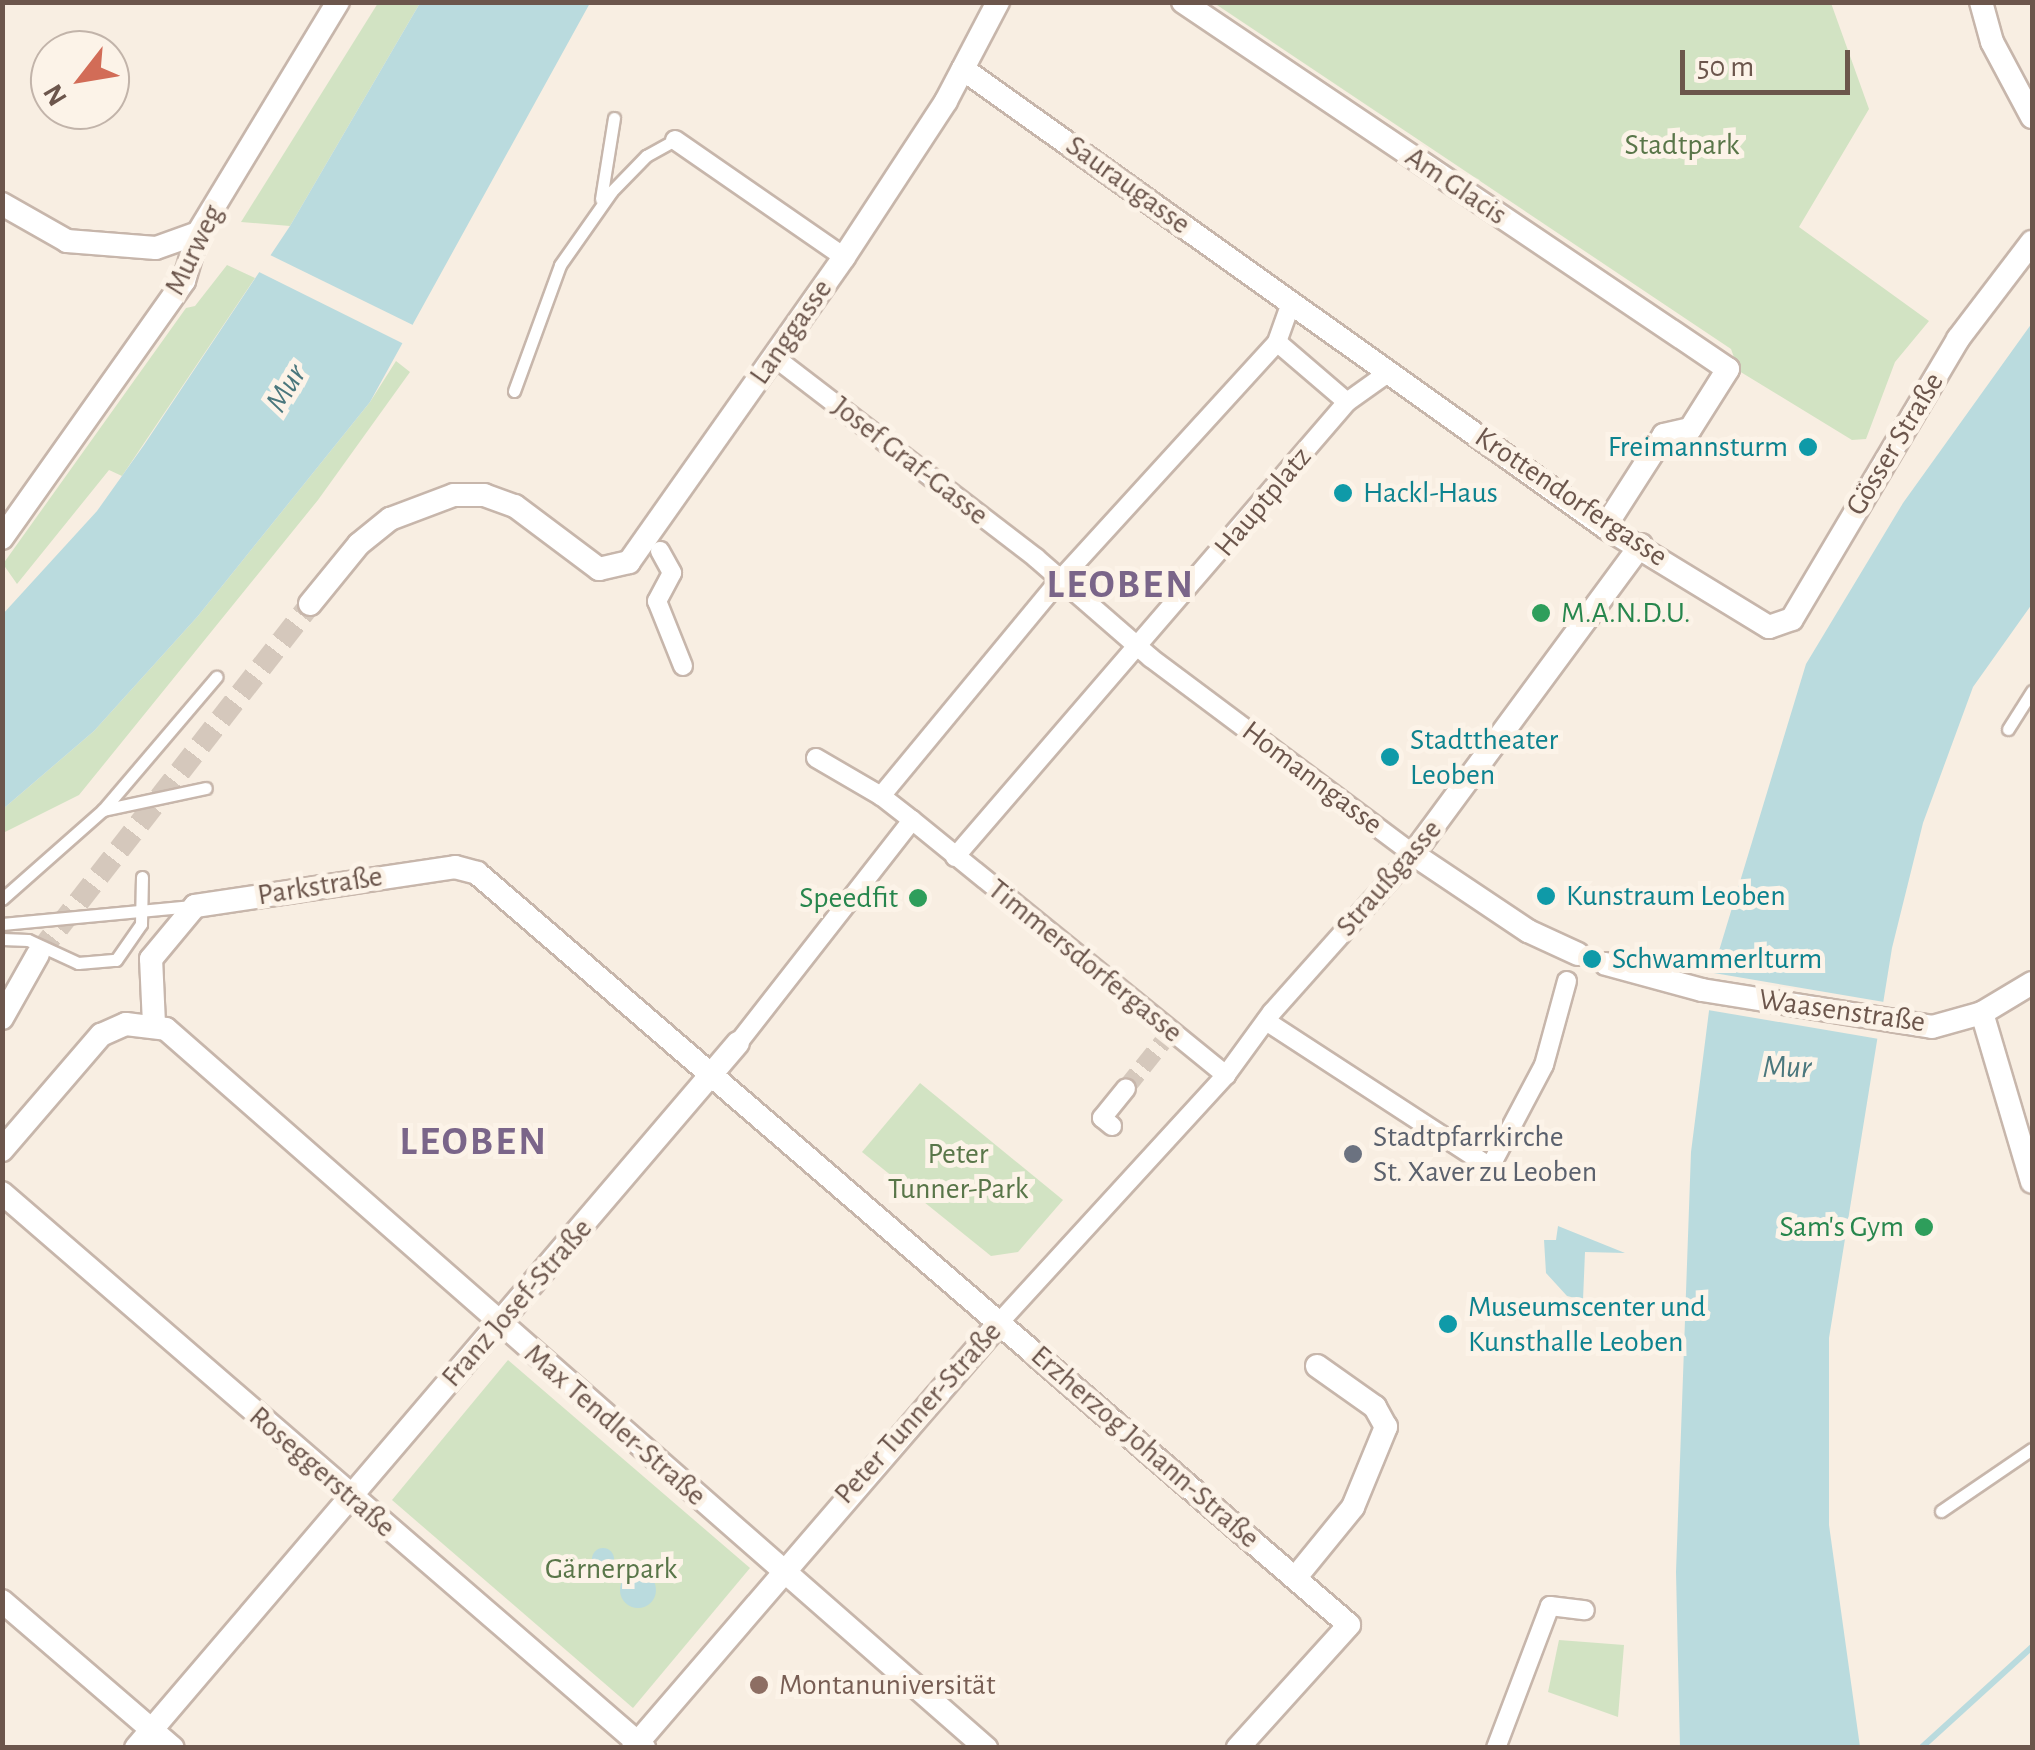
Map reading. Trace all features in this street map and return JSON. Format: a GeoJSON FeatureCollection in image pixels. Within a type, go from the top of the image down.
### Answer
{"type":"FeatureCollection","features":[{"type":"Feature","properties":{"kind":"street","name":"Murweg"},"geometry":{"type":"LineString","coordinates":[[2,538],[184,281],[198,233],[338,2]]}},
{"type":"Feature","properties":{"kind":"street","name":"Langgasse"},"geometry":{"type":"LineString","coordinates":[[310,604],[359,544],[405,510],[436,498],[484,495],[515,506],[599,569],[629,562],[844,256],[963,69],[998,2]]}},
{"type":"Feature","properties":{"kind":"street","name":"Am Glacis"},"geometry":{"type":"LineString","coordinates":[[1183,2],[1728,369],[1690,429],[1664,435],[1604,527]]}},
{"type":"Feature","properties":{"kind":"street"},"geometry":{"type":"LineString","coordinates":[[1980,2],[1992,42],[2032,117]]}},
{"type":"Feature","properties":{"kind":"street","name":"Sauraugasse"},"geometry":{"type":"LineString","coordinates":[[963,69],[1291,303]]}},
{"type":"Feature","properties":{"kind":"street"},"geometry":{"type":"LineString","coordinates":[[675,140],[844,256]]}},
{"type":"Feature","properties":{"kind":"street"},"geometry":{"type":"LineString","coordinates":[[2,204],[67,241],[156,248],[198,233]]}},
{"type":"Feature","properties":{"kind":"street","name":"Gösser Straße"},"geometry":{"type":"LineString","coordinates":[[1754,621],[1768,628],[1792,619],[1958,340],[2032,242]]}},
{"type":"Feature","properties":{"kind":"street"},"geometry":{"type":"LineString","coordinates":[[881,796],[1060,580],[1277,342],[1291,303],[1389,372]]}},
{"type":"Feature","properties":{"kind":"street"},"geometry":{"type":"LineString","coordinates":[[1277,342],[1347,402]]}},
{"type":"Feature","properties":{"kind":"street","name":"Josef Graf-Gasse"},"geometry":{"type":"LineString","coordinates":[[774,356],[1060,580]]}},
{"type":"Feature","properties":{"kind":"street","name":"Krottendorfergasse"},"geometry":{"type":"LineString","coordinates":[[1389,372],[1604,527],[1641,545],[1754,621]]}},
{"type":"Feature","properties":{"kind":"street","name":"Hauptplatz"},"geometry":{"type":"LineString","coordinates":[[959,860],[1145,653],[1347,402],[1389,372]]}},
{"type":"Feature","properties":{"kind":"street","name":"Straußgasse"},"geometry":{"type":"LineString","coordinates":[[1220,1082],[1269,1017],[1414,854],[1641,545]]}},
{"type":"Feature","properties":{"kind":"street"},"geometry":{"type":"LineString","coordinates":[[660,551],[672,574],[656,601],[683,666]]}},
{"type":"Feature","properties":{"kind":"street"},"geometry":{"type":"LineString","coordinates":[[1060,580],[1145,653]]}},
{"type":"Feature","properties":{"kind":"street","name":"Homanngasse"},"geometry":{"type":"LineString","coordinates":[[1145,653],[1414,854],[1528,931],[1578,954]]}},
{"type":"Feature","properties":{"kind":"street"},"geometry":{"type":"LineString","coordinates":[[816,758],[881,796],[959,860]]}},
{"type":"Feature","properties":{"kind":"street","name":"Franz Josef-Straße"},"geometry":{"type":"LineString","coordinates":[[143,1738],[738,1044],[912,820]]}},
{"type":"Feature","properties":{"kind":"street","name":"Timmersdorfergasse"},"geometry":{"type":"LineString","coordinates":[[959,860],[1167,1037],[1208,1059],[1220,1082]]}},
{"type":"Feature","properties":{"kind":"street","name":"Parkstraße"},"geometry":{"type":"LineString","coordinates":[[195,906],[465,866],[712,1074]]}},
{"type":"Feature","properties":{"kind":"street"},"geometry":{"type":"LineString","coordinates":[[2,1150],[100,1034],[126,1024],[154,1024],[151,959],[195,906]]}},
{"type":"Feature","properties":{"kind":"street"},"geometry":{"type":"LineString","coordinates":[[2,1018],[38,954]]}},
{"type":"Feature","properties":{"kind":"street","name":"Waasenstraße"},"geometry":{"type":"LineString","coordinates":[[1606,964],[1702,990],[1910,1026],[1982,1013],[2032,982]]}},
{"type":"Feature","properties":{"kind":"street"},"geometry":{"type":"LineString","coordinates":[[1269,1017],[1490,1167],[1544,1064],[1566,981]]}},
{"type":"Feature","properties":{"kind":"street"},"geometry":{"type":"LineString","coordinates":[[1982,1013],[2032,1182]]}},
{"type":"Feature","properties":{"kind":"street","name":"Max Tendler-Straße"},"geometry":{"type":"LineString","coordinates":[[154,1024],[978,1745]]}},
{"type":"Feature","properties":{"kind":"street","name":"Erzherzog Johann-Straße"},"geometry":{"type":"LineString","coordinates":[[712,1074],[1350,1624],[1238,1748]]}},
{"type":"Feature","properties":{"kind":"street","name":"Peter Tunner-Straße"},"geometry":{"type":"LineString","coordinates":[[638,1746],[779,1571],[1220,1082]]}},
{"type":"Feature","properties":{"kind":"street"},"geometry":{"type":"LineString","coordinates":[[1112,1126],[1102,1118],[1126,1088]]}},
{"type":"Feature","properties":{"kind":"street","name":"Roseggerstraße"},"geometry":{"type":"LineString","coordinates":[[2,1193],[638,1746]]}},
{"type":"Feature","properties":{"kind":"street"},"geometry":{"type":"LineString","coordinates":[[1296,1577],[1352,1507],[1386,1426],[1374,1407],[1316,1366]]}},
{"type":"Feature","properties":{"kind":"street"},"geometry":{"type":"LineString","coordinates":[[2,1601],[143,1738],[173,1748]]}},
{"type":"Feature","properties":{"kind":"street"},"geometry":{"type":"LineString","coordinates":[[1496,1748],[1550,1606],[1585,1610]]}},
{"type":"Feature","properties":{"kind":"lane"},"geometry":{"type":"LineString","coordinates":[[597,212],[609,175],[614,118]]}},
{"type":"Feature","properties":{"kind":"lane"},"geometry":{"type":"LineString","coordinates":[[514,391],[548,288],[597,212],[646,156],[675,140]]}},
{"type":"Feature","properties":{"kind":"lane"},"geometry":{"type":"LineString","coordinates":[[2,899],[103,810],[216,677]]}},
{"type":"Feature","properties":{"kind":"lane"},"geometry":{"type":"LineString","coordinates":[[2008,729],[2032,692]]}},
{"type":"Feature","properties":{"kind":"lane"},"geometry":{"type":"LineString","coordinates":[[103,810],[206,788]]}},
{"type":"Feature","properties":{"kind":"lane"},"geometry":{"type":"LineString","coordinates":[[2,939],[28,940],[78,963],[106,964],[130,947],[142,912],[142,877]]}},
{"type":"Feature","properties":{"kind":"lane"},"geometry":{"type":"LineString","coordinates":[[2,924],[195,906]]}},
{"type":"Feature","properties":{"kind":"lane"},"geometry":{"type":"LineString","coordinates":[[1941,1511],[2032,1449]]}},
{"type":"Feature","properties":{"kind":"green space"},"geometry":{"type":"Polygon","coordinates":[[[378,3],[420,3],[290,226],[241,222],[378,3]]]}},
{"type":"Feature","properties":{"kind":"green space","name":"Stadtpark"},"geometry":{"type":"Polygon","coordinates":[[[1214,3],[1831,3],[1869,109],[1799,227],[1929,321],[1895,362],[1866,439],[1852,440],[1739,371],[1731,349],[1214,3]]]}},
{"type":"Feature","properties":{"kind":"green space"},"geometry":{"type":"Polygon","coordinates":[[[227,265],[255,278],[122,476],[109,470],[17,584],[3,564],[186,308],[195,306],[227,265]]]}},
{"type":"Feature","properties":{"kind":"green space"},"geometry":{"type":"Polygon","coordinates":[[[396,361],[410,372],[318,500],[79,795],[3,833],[3,809],[94,731],[198,616],[370,402],[396,361]]]}},
{"type":"Feature","properties":{"kind":"green space","name":"Peter Tunner-Park"},"geometry":{"type":"Polygon","coordinates":[[[920,1083],[1063,1200],[1018,1252],[991,1256],[862,1152],[920,1083]]]}},
{"type":"Feature","properties":{"kind":"green space","name":"Gärnerpark"},"geometry":{"type":"Polygon","coordinates":[[[508,1360],[750,1568],[633,1708],[392,1500],[508,1360]]]}},
{"type":"Feature","properties":{"kind":"green space"},"geometry":{"type":"Polygon","coordinates":[[[1559,1640],[1624,1645],[1618,1717],[1548,1692],[1559,1640]]]}},
{"type":"Feature","properties":{"kind":"water","name":"Mur"},"geometry":{"type":"Polygon","coordinates":[[[420,3],[590,3],[370,402],[198,616],[94,731],[3,809],[2,615],[97,511],[144,445],[290,226],[420,3]]]}},
{"type":"Feature","properties":{"kind":"water"},"geometry":{"type":"Polygon","coordinates":[[[2032,323],[2032,604],[1973,687],[1923,823],[1892,948],[1829,1338],[1829,1525],[1860,1747],[1680,1748],[1676,1572],[1691,1152],[1715,964],[1806,664],[1903,503],[2032,323]]]}},
{"type":"Feature","properties":{"kind":"water"},"geometry":{"type":"Polygon","coordinates":[[[1558,1226],[1625,1253],[1585,1252],[1583,1300],[1567,1296],[1546,1273],[1544,1240],[1556,1240],[1558,1226]]]}},
{"type":"Feature","properties":{"kind":"water"},"geometry":{"type":"Polygon","coordinates":[[[603,1548],[611,1551],[611,1567],[603,1570],[595,1567],[592,1559],[595,1551],[603,1548]]]}},
{"type":"Feature","properties":{"kind":"water"},"geometry":{"type":"Polygon","coordinates":[[[638,1572],[650,1578],[656,1590],[650,1602],[638,1608],[626,1602],[620,1590],[626,1578],[638,1572]]]}},
{"type":"Feature","properties":{"kind":"pier"},"geometry":{"type":"Polygon","coordinates":[[[266,253],[421,329],[410,347],[255,270],[266,253]]]}},
{"type":"Feature","properties":{"kind":"pier"},"geometry":{"type":"Polygon","coordinates":[[[1708,972],[1890,1003],[1885,1040],[1702,1009],[1708,972]]]}},
{"type":"Feature","properties":{"kind":"waterway"},"geometry":{"type":"LineString","coordinates":[[1921,1748],[2032,1647]]}},
{"type":"Feature","properties":{"kind":"tunnel"},"geometry":{"type":"LineString","coordinates":[[38,954],[310,604]]}},
{"type":"Feature","properties":{"kind":"tunnel"},"geometry":{"type":"LineString","coordinates":[[1126,1088],[1162,1043]]}},
{"type":"Feature","properties":{"kind":"place","name":"Freimannsturm"},"geometry":{"type":"Point","coordinates":[1808,447]}},
{"type":"Feature","properties":{"kind":"place","name":"Hackl-Haus"},"geometry":{"type":"Point","coordinates":[1343,493]}},
{"type":"Feature","properties":{"kind":"place","name":"M.A.N.D.U."},"geometry":{"type":"Point","coordinates":[1541,613]}},
{"type":"Feature","properties":{"kind":"place","name":"Stadttheater Leoben"},"geometry":{"type":"Point","coordinates":[1390,757]}},
{"type":"Feature","properties":{"kind":"place","name":"Kunstraum Leoben"},"geometry":{"type":"Point","coordinates":[1546,896]}},
{"type":"Feature","properties":{"kind":"place","name":"Speedfit"},"geometry":{"type":"Point","coordinates":[918,898]}},
{"type":"Feature","properties":{"kind":"place","name":"Schwammerlturm"},"geometry":{"type":"Point","coordinates":[1592,959]}},
{"type":"Feature","properties":{"kind":"place","name":"Stadtpfarrkirche St. Xaver zu Leoben"},"geometry":{"type":"Point","coordinates":[1353,1154]}},
{"type":"Feature","properties":{"kind":"place","name":"Sam's Gym"},"geometry":{"type":"Point","coordinates":[1924,1227]}},
{"type":"Feature","properties":{"kind":"place","name":"Museumscenter und Kunsthalle Leoben"},"geometry":{"type":"Point","coordinates":[1448,1324]}},
{"type":"Feature","properties":{"kind":"place","name":"Montanuniversität"},"geometry":{"type":"Point","coordinates":[759,1685]}},
{"type":"Feature","properties":{"kind":"district","name":"LEOBEN"},"geometry":{"type":"Point","coordinates":[1121,585]}},
{"type":"Feature","properties":{"kind":"district","name":"LEOBEN"},"geometry":{"type":"Point","coordinates":[474,1142]}}]}
